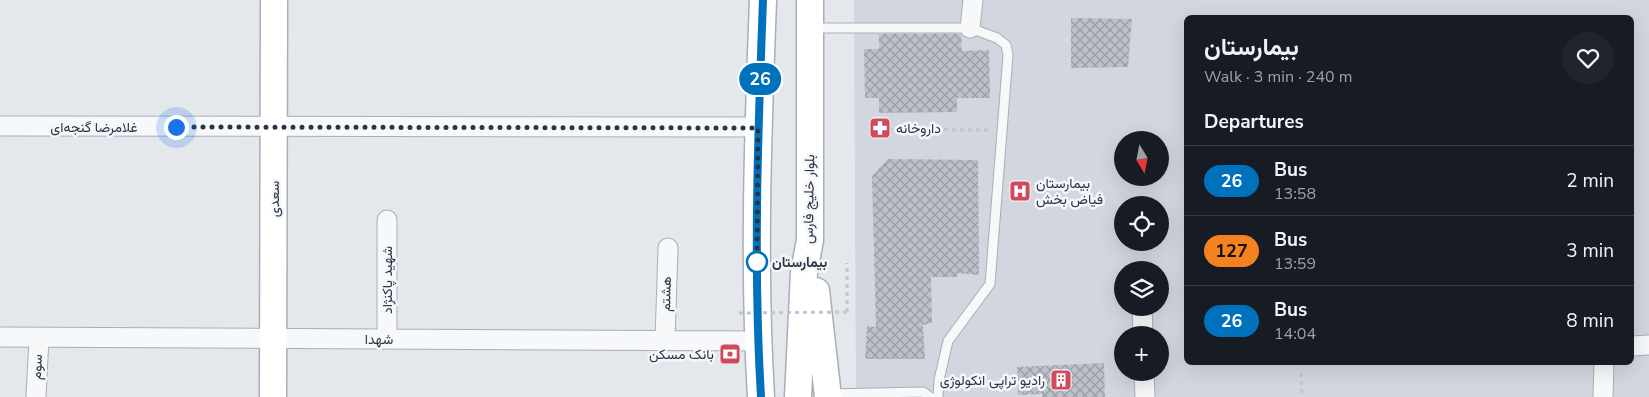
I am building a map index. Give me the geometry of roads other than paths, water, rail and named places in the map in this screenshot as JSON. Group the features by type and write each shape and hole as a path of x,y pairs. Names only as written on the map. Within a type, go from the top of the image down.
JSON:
{"main road":[{"name":"سعدی","path":"274,0 274,397"},
{"path":"761,397 758,340 758,128 763,0"},
{"name":"بلوار خلیج فارس","path":"798,397 804,272 810,240 810,0"},
{"path":"810,240 828,395"}],"street":[{"path":"970,28 973,0"},
{"name":"غلامرضا گنجه‌ای","path":"0,126 758,128"},
{"name":"شهید پاکنژاد","path":"387,220 387,339"},
{"name":"هشتم","path":"665,340 668,248"},
{"name":"شهدا","path":"0,337 758,340"},
{"name":"سوم","path":"36,397 39,338"},
{"path":"1634,346 1649,345"},
{"path":"1603,397 1604,365"},
{"path":"1144,381 1144,397"}],"lane":[{"path":"810,28 970,28 997,38 1006,45 1008,55 990,284 948,341 938,380 938,397"},
{"path":"828,395 923,392 930,397"}],"place":[{"name":"داروخانه","path":"880,128"},
{"name":"بیمارستان فیاض بخش","path":"1020,191"},
{"name":"بیمارستان","path":"757,262"},
{"name":"بانک مسکن","path":"730,354"},
{"name":"رادیو تراپی انکولوژی","path":"1061,380"}]}
